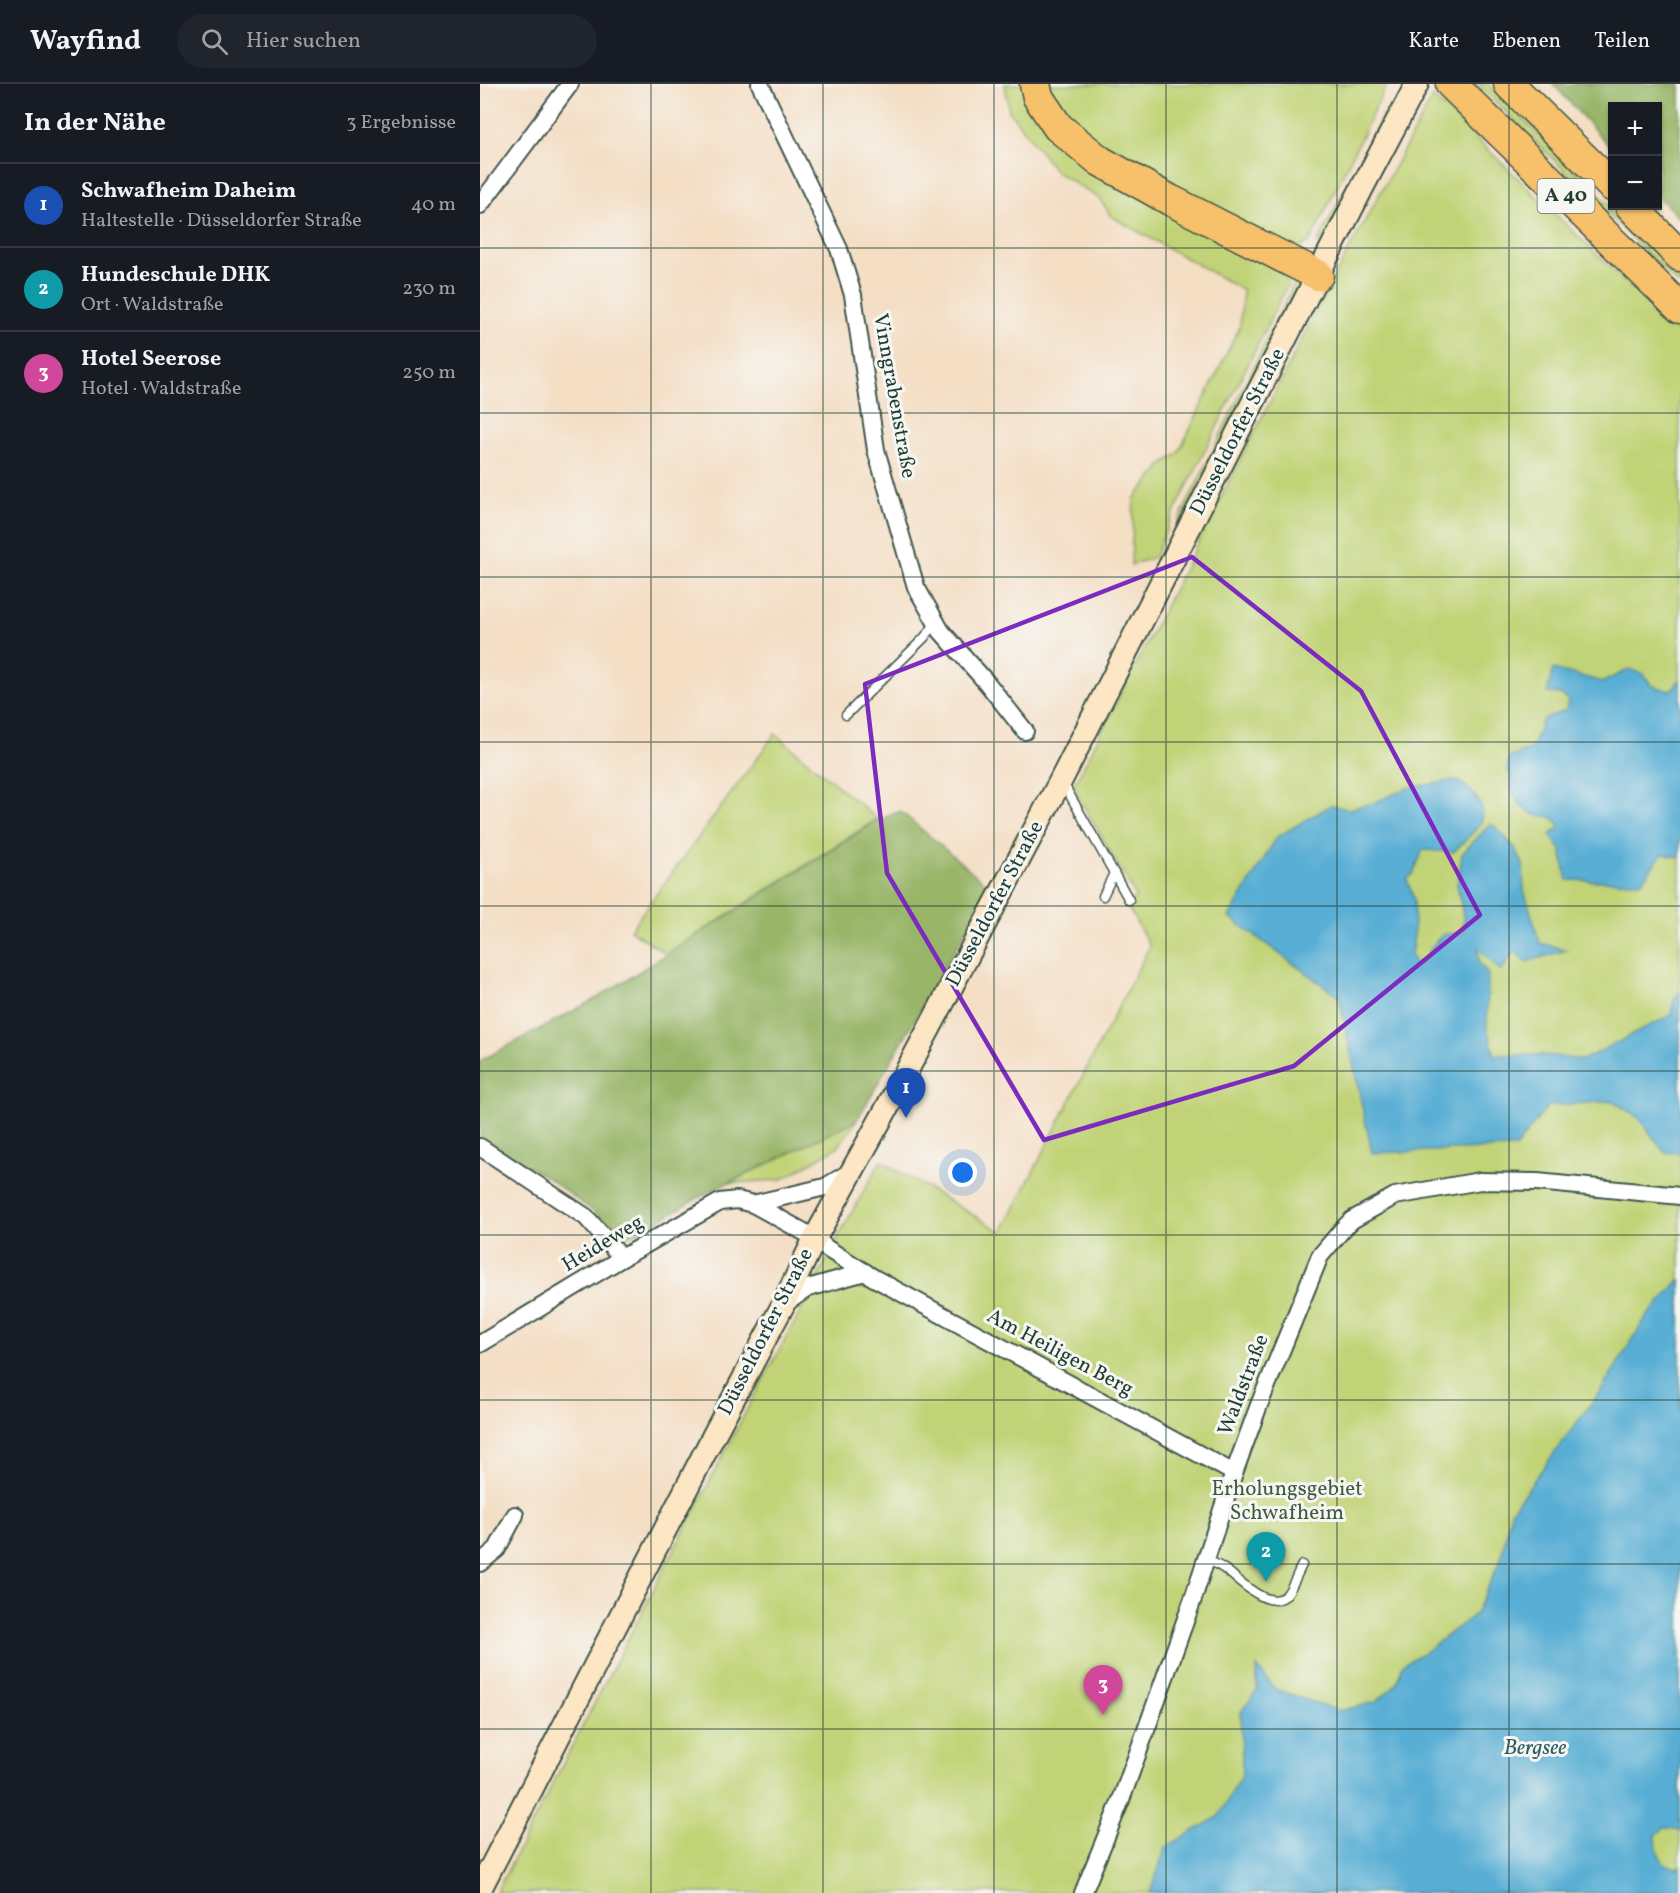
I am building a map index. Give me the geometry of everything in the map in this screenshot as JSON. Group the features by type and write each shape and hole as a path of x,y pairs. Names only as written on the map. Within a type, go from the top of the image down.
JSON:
{"highway":[{"path":"1035,84 1038,97 1058,127 1100,161 1170,200 1318,275"},
{"name":"A 40","path":"1451,84 1680,308"},
{"name":"A 40","path":"1509,84 1605,178"},
{"path":"1526,84 1605,178"},
{"path":"1635,210 1680,255"}],"main road":[{"name":"Düsseldorfer Straße","path":"480,1889 783,1305 815,1238 1061,780 1413,93"}],"street":[{"path":"480,205 570,84"},
{"name":"Vinngrabenstraße","path":"760,84 839,249 854,296 876,450 916,587 941,631 1025,731"},
{"path":"480,1147 586,1217 622,1258"},
{"name":"Heideweg","path":"753,1204 825,1187 852,1171"},
{"name":"Waldstraße","path":"1083,1893 1121,1800 1259,1405 1320,1256 1352,1220 1395,1196 1480,1181 1537,1182 1680,1196"},
{"name":"Heideweg","path":"480,1344 720,1202 737,1200 753,1204 815,1238"},
{"name":"Am Heiligen Berg","path":"815,1238 826,1248 865,1272 1234,1473"},
{"path":"783,1305 808,1288 865,1272"},
{"path":"480,1563 497,1550 515,1515"}],"lane":[{"path":"846,715 924,638 936,623"},
{"path":"1061,780 1129,900"},
{"path":"1103,896 1114,873"},
{"path":"1207,1559 1227,1571 1256,1594 1274,1599 1286,1594 1302,1565"}],"highlighted area":[{"path":"1192,557 1361,691 1480,915 1294,1066 1044,1140 887,873 865,684"}],"green space":[{"path":"1005,84 1024,84 1025,90 1279,270 1289,282 1168,525 1155,557 1131,565 1134,499 1164,463 1178,454 1240,326 1243,290 1112,217 1099,198 1056,172 1009,111"},
{"path":"1048,84 1387,84 1311,240 1300,248 1291,249 1106,152 1073,124 1050,92"},
{"path":"1478,84 1488,84 1608,204 1608,210 1614,210 1680,276 1680,286"},
{"path":"1553,84 1680,84 1680,219 1662,200 1662,102 1608,102 1608,145"},
{"name":"Erholungsgebiet Schwafheim","path":"1433,97 1680,334 1680,1893 496,1893 754,1396 807,1300 840,1233 881,1161 1002,1232 1150,946 1126,904 1136,897 1073,787 1327,290"},
{"path":"1384,113 1384,121 1328,234 1317,244"},
{"path":"1296,280 1298,287 1148,589 1160,559"},
{"path":"775,734 877,819 667,954 630,930"},
{"path":"900,811 990,889 857,1120 701,1196 637,1233 627,1236 545,1176 480,1137 480,1061 599,997 877,821"},
{"path":"857,1120 838,1147 781,1180 729,1183"}],"water":[{"path":"1553,669 1603,682 1630,669 1644,674 1651,685 1670,691 1680,680 1680,857 1662,854 1641,882 1567,880 1561,850 1550,835 1560,827 1550,817 1528,811 1513,794 1507,769 1509,758 1532,748 1543,719 1566,710 1568,700 1560,694 1547,693"},
{"path":"1455,780 1472,792 1480,805 1482,818 1477,828 1454,852 1423,850 1413,874 1407,879 1414,900 1414,936 1411,955 1416,965 1424,959 1443,935 1463,934 1464,920 1457,885 1462,854 1490,824 1496,827 1515,848 1523,864 1524,890 1540,943 1567,950 1526,962 1514,951 1501,971 1478,948 1479,963 1488,974 1487,1028 1495,1055 1546,1055 1583,1060 1671,1015 1674,999 1680,991 1680,1153 1664,1152 1639,1118 1613,1101 1548,1106 1515,1148 1372,1153 1339,997 1229,917 1277,837 1331,805 1349,809 1373,803 1408,788"},
{"name":"Bergsee","path":"1680,1279 1680,1832 1678,1829 1664,1828 1656,1835 1657,1850 1664,1864 1676,1868 1680,1866 1680,1893 1150,1893 1166,1847 1218,1817 1242,1775 1241,1712 1257,1691 1257,1667 1275,1689 1339,1711 1376,1702 1396,1684 1403,1664 1423,1653 1475,1614 1501,1559 1511,1511 1602,1389 1645,1319"}],"place":[{"name":"Schwafheim Daheim","path":"906,1118"},
{"name":"Hundeschule DHK","path":"1266,1582"},
{"name":"Hotel Seerose","path":"1103,1715"}]}
